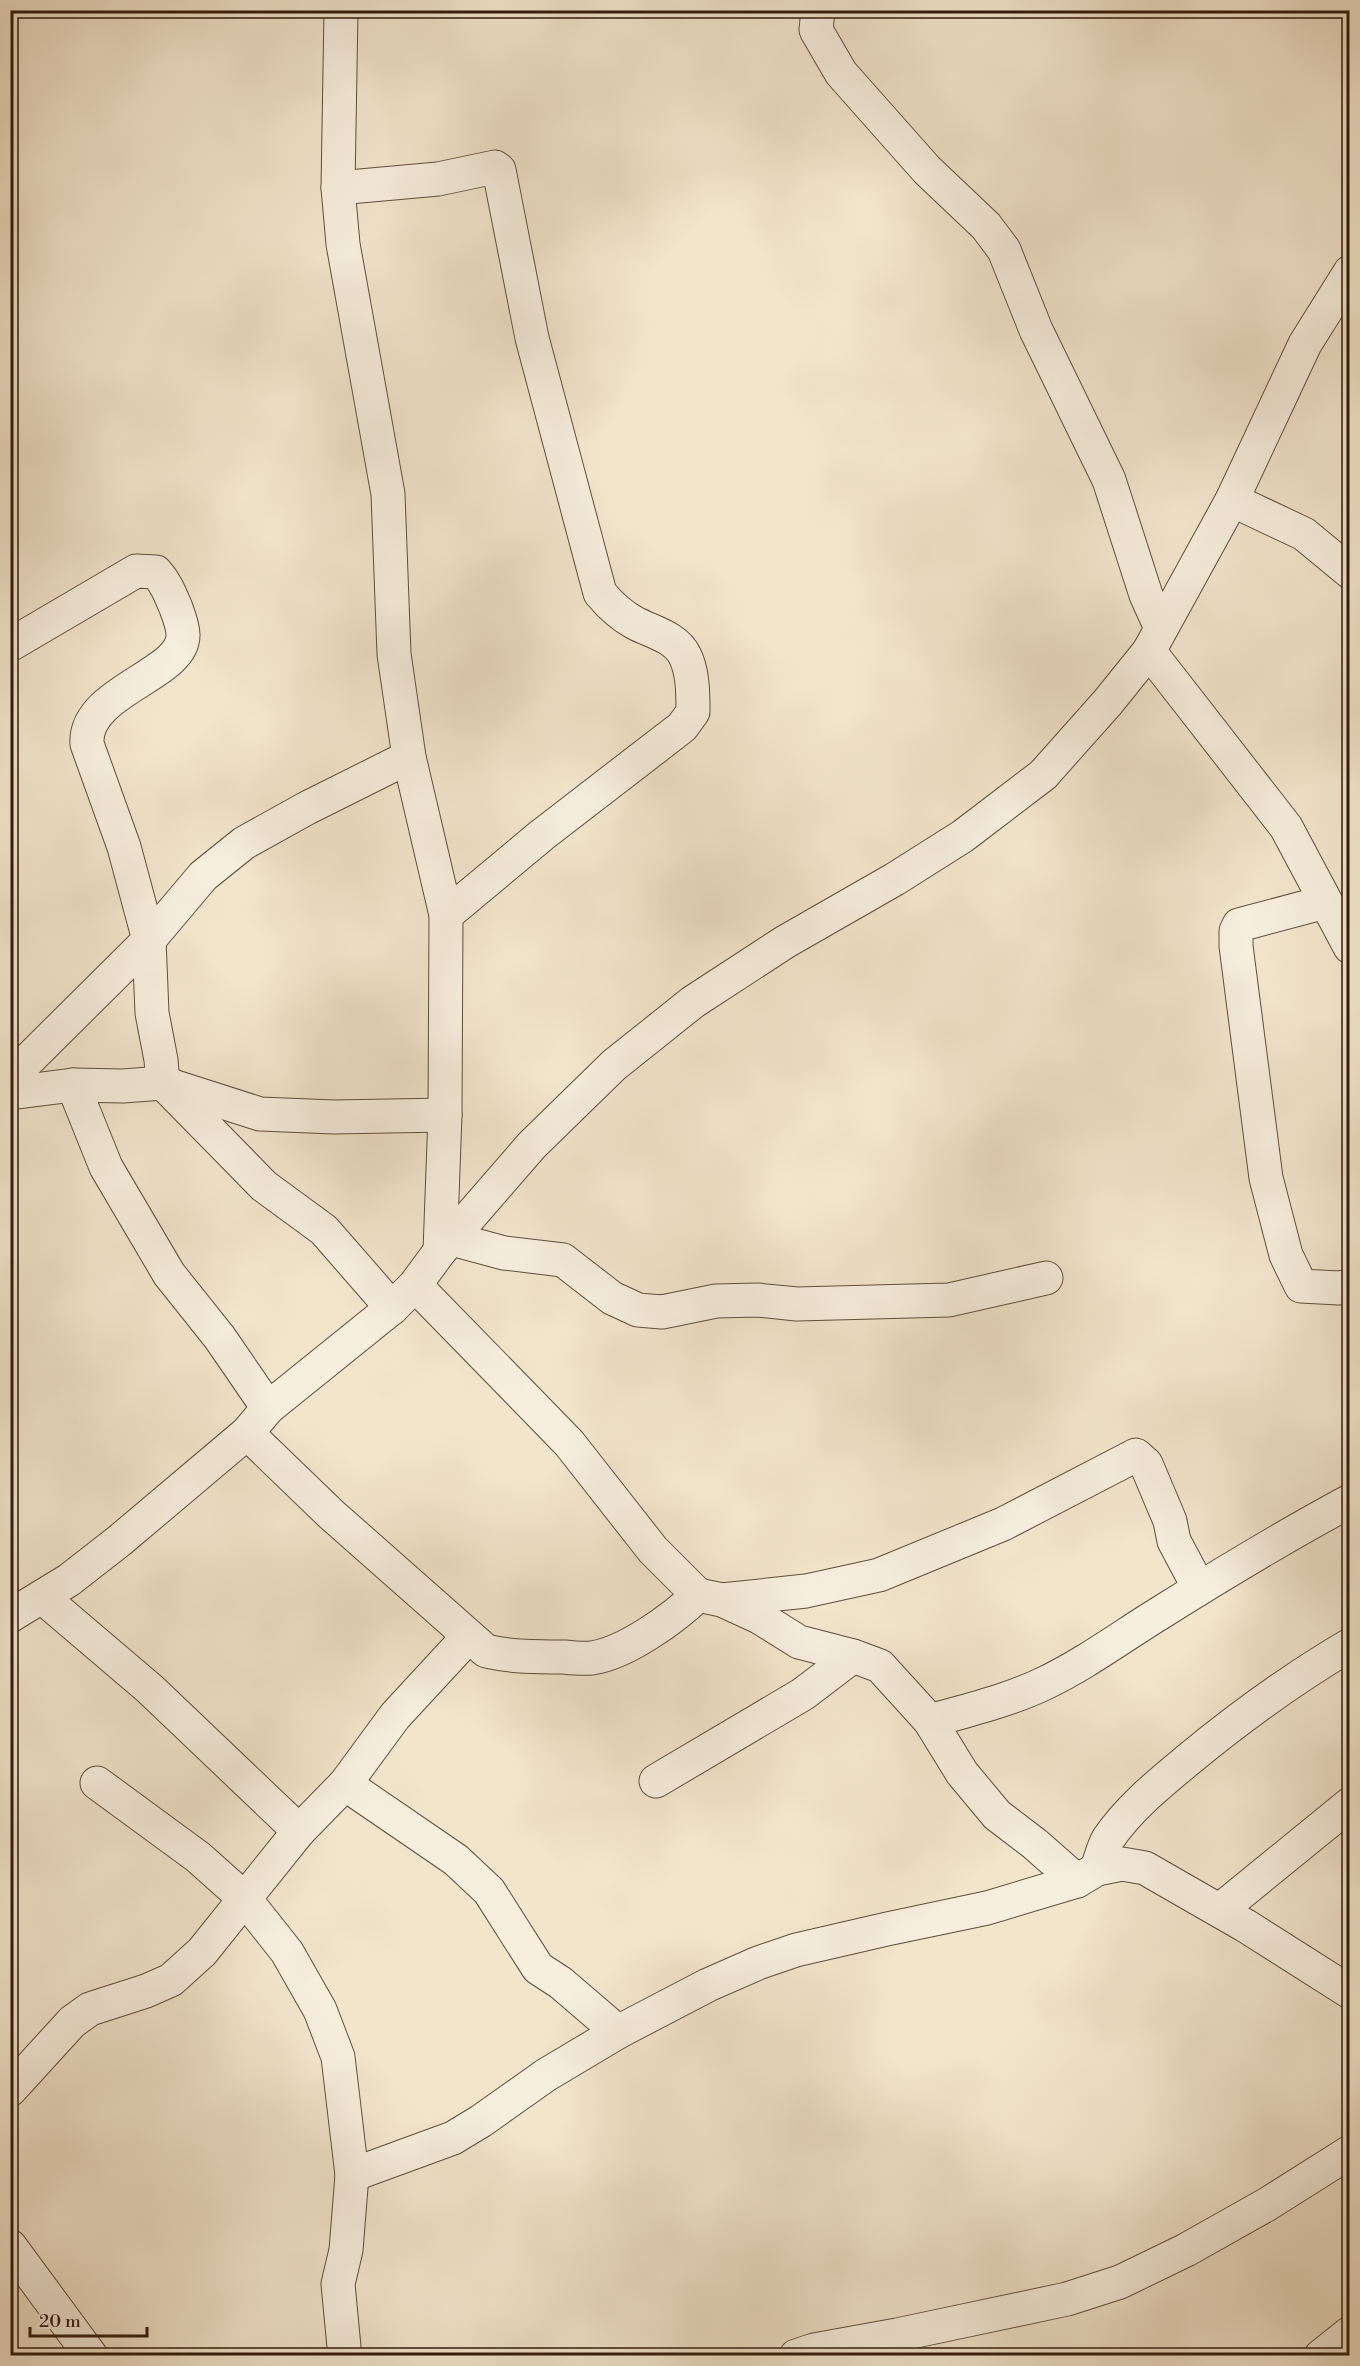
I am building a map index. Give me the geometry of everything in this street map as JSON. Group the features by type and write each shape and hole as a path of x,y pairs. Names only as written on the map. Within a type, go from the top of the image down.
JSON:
{"street":[{"path":"341,10 338,188 343,244 388,494 394,654 409,757 446,915 446,1245"},
{"path":"818,10 816,30 842,73 927,170 986,226 1004,249 1036,330 1109,480 1146,595 1155,640 1286,827 1350,947"},
{"path":"338,188 438,179 495,167 500,170 532,338 600,593 633,622 676,644 685,655 690,672 693,712 682,727 542,835 446,915"},
{"path":"10,1616 69,1580 119,1541 392,1308 415,1285 446,1245 532,1145 614,1065 693,1002 784,942 895,879 963,836 1043,775 1108,702 1155,640 1232,500 1305,345 1350,272"},
{"path":"1232,500 1304,534 1350,572"},
{"path":"10,645 135,571 156,572 166,583 183,637 176,652 157,670 124,691 95,714 86,733 87,744 124,847 149,940 152,1013 162,1060 163,1083 264,1186 324,1230 392,1308"},
{"path":"10,1078 149,940 203,876 244,843 307,808 409,757"},
{"path":"1325,902 1239,925 1236,931 1236,946 1266,1178 1286,1255 1301,1286 1320,1288 1350,1286"},
{"path":"10,1093 73,1085 123,1086 163,1083 260,1114 334,1117 445,1115"},
{"path":"73,1085 106,1167 169,1274 220,1338 258,1420 332,1515 486,1651 514,1657 592,1658 616,1650 710,1597 806,1591 879,1575 1003,1524 1136,1455 1146,1464 1170,1521 1174,1541 1199,1588"},
{"path":"446,1245 563,1260 612,1298 638,1310 662,1312 716,1301 757,1300 797,1304 949,1300 1046,1278"},
{"path":"415,1285 569,1443 653,1550 710,1597 759,1617 799,1642 853,1656 880,1666 930,1721 962,1773 997,1815 1035,1844 1087,1875"},
{"path":"930,1721 994,1703 1041,1685 1083,1664 1275,1541 1350,1501"},
{"path":"42,1597 150,1689 299,1832"},
{"path":"10,2090 72,2022 90,2009 146,1992 171,1980 202,1952 299,1832 345,1784 395,1716 468,1637"},
{"path":"1087,1875 1106,1842 1126,1816 1166,1779 1239,1718 1308,1670 1350,1646"},
{"path":"656,1781 803,1694 853,1656"},
{"path":"97,1783 198,1857 245,1899 287,1952 320,2010 338,2057 352,2175 346,2250 338,2284 343,2355"},
{"path":"345,1784 456,1860 489,1891 538,1968 561,1983 618,2032"},
{"path":"1220,1910 1350,1804"},
{"path":"352,2175 453,2138 546,2075 618,2032 708,1985 758,1963 796,1950 987,1908 1122,1864 1146,1868 1220,1910 1350,1992"},
{"path":"796,2355 814,2349 897,2335 1067,2299 1120,2282 1196,2245 1266,2205 1350,2152"},
{"path":"10,2246 81,2350"},
{"path":"1321,2355 1350,2333"}]}
